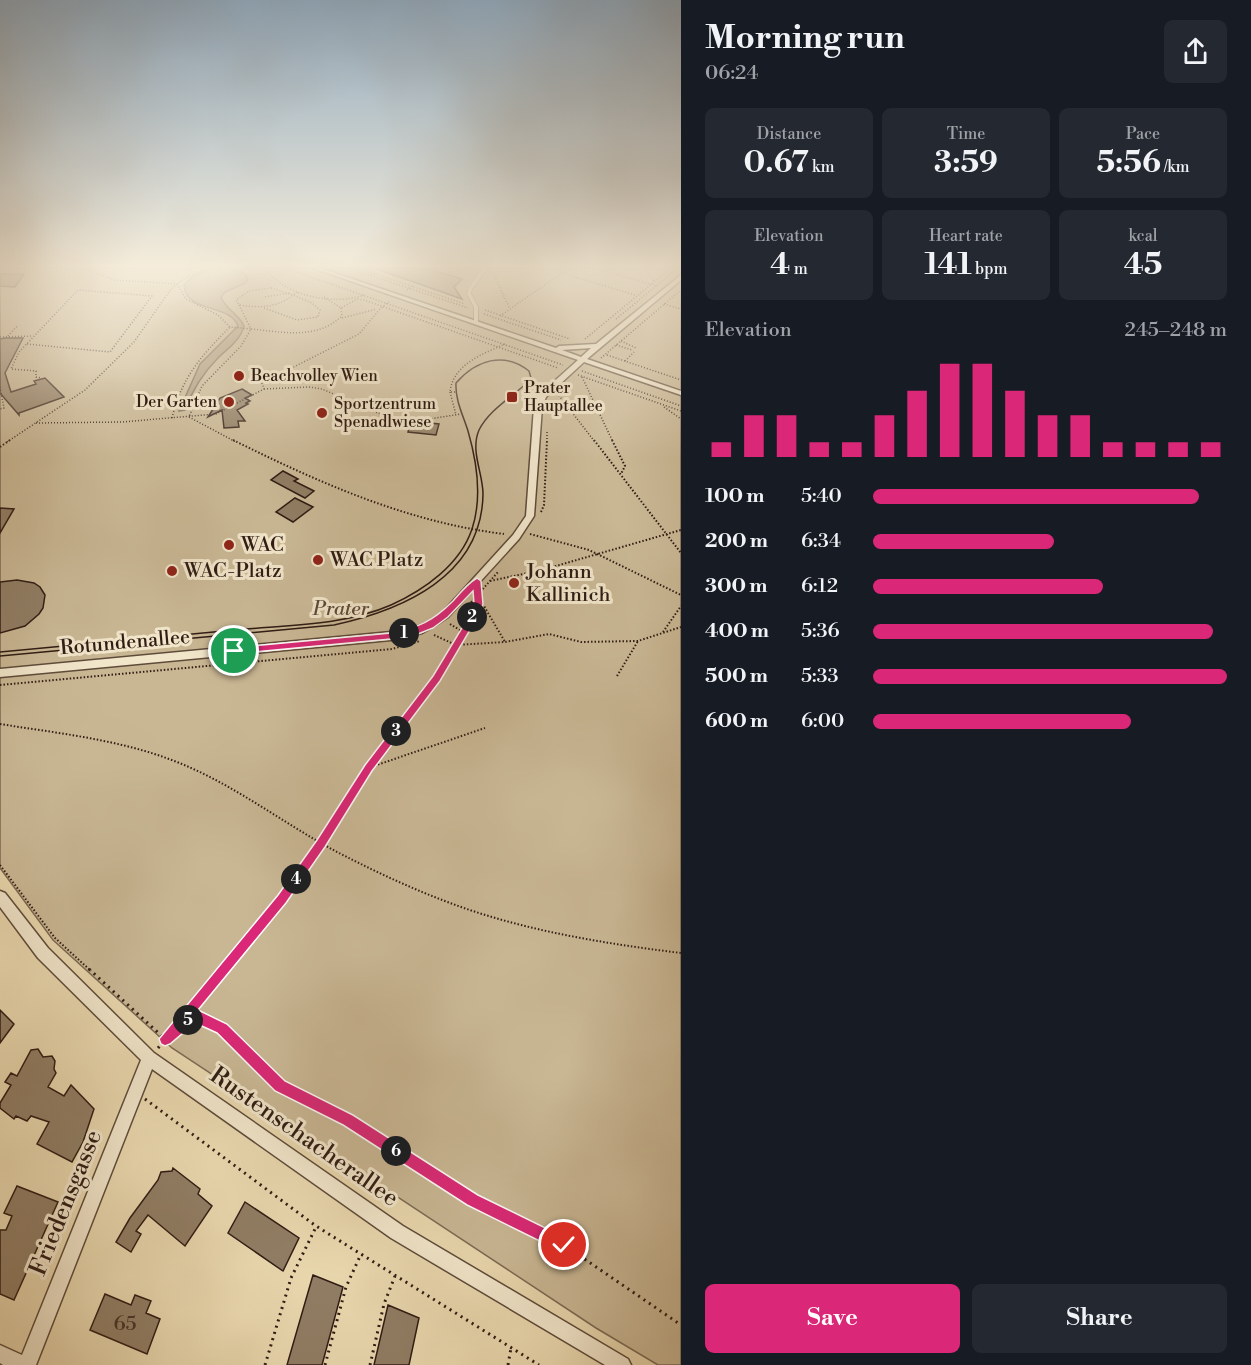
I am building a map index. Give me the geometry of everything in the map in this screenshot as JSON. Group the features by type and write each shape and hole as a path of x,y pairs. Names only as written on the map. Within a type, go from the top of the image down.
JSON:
{"street":[{"path":"504,332 681,393"},
{"name":"Rotundenallee","path":"0,673 391,636 430,626 445,615 520,540 530,516 538,407 543,396 575,372 583,359 615,332"},
{"path":"547,347 598,346"},
{"name":"Rustenschacherallee","path":"0,897 43,953 149,1058 397,1232 622,1365"},
{"name":"Friedensgasse","path":"25,1365 149,1058"},
{"path":"0,1354 25,1365"}],"path":[{"path":"8,336 12,332"},
{"path":"39,332 19,352 11,369 36,371 36,377 41,378"},
{"path":"27,344 110,352 125,332"},
{"path":"0,447 85,390 112,366 141,332"},
{"path":"172,418 177,398 196,361 225,332"},
{"path":"189,417 202,386 241,346 249,332"},
{"path":"264,389 262,383 361,332"},
{"path":"454,332 561,369"},
{"path":"470,332 575,372 582,377 679,411"},
{"path":"537,332 574,344"},
{"path":"593,332 580,342 590,340 600,332"},
{"path":"601,358 632,332"},
{"path":"0,337 35,336"},
{"path":"621,341 635,347 625,361"},
{"path":"456,414 449,385 456,374 481,356 505,344"},
{"path":"559,344 567,344"},
{"path":"616,345 632,351"},
{"path":"605,354 681,380"},
{"path":"575,372 582,371 681,406 674,414"},
{"path":"571,381 575,372"},
{"path":"582,377 592,404 604,422 625,466 621,475"},
{"path":"0,387 4,408 0,409"},
{"path":"36,423 122,422 216,414 264,389 309,387 322,389 392,419 423,420 461,414"},
{"path":"553,399 564,387"},
{"path":"557,393 681,553"},
{"path":"659,404 681,419"},
{"path":"189,417 297,472 384,505 464,530 520,540 531,534 561,540 597,553 681,595"},
{"path":"540,515 544,506 548,427"},
{"path":"165,1039 282,899 321,843 368,768 437,678 478,604 477,581 491,581 542,570 681,530"},
{"path":"520,540 531,534"},
{"path":"463,611 504,565"},
{"path":"478,604 484,606 506,642"},
{"path":"663,632 681,606"},
{"path":"0,685 392,649 407,646 434,635 456,617"},
{"path":"450,624 463,632"},
{"path":"434,635 456,645 506,642 549,634 581,642 638,641 681,627"},
{"path":"617,676 638,641"},
{"path":"0,724 116,743 168,759 222,782 321,843 393,879 484,915 617,946 681,953"},
{"path":"368,768 484,728"},
{"path":"0,865 55,938 165,1039"},
{"path":"165,1039 194,1015 222,1029 280,1086 348,1120 472,1200 564,1245 681,1325"},
{"path":"135,1093 316,1226 539,1365"},
{"path":"265,1365 291,1278 316,1226"},
{"path":"325,1365 346,1287 362,1254"},
{"path":"370,1365 384,1304 395,1276"},
{"path":"508,1365 511,1348"}],"green space":[{"name":"Prater","path":"0,332 681,332 681,1365 658,1365 596,1328 172,1048 53,940 0,868"}],"shaded area":[{"path":"232,332 242,332 237,340 203,376 185,410 179,411 200,364"}],"building":[{"path":"23,338 5,373 11,392 36,384 34,381 45,378 64,397 19,413 19,415 0,393 0,339"},
{"path":"242,389 252,395 245,398 250,401 246,403 248,404 237,410 245,421 238,421 239,427 224,428 222,410 208,417 220,398"},
{"path":"411,421 439,424 436,435 408,432"},
{"path":"283,471 298,479 294,481 314,491 305,498 271,480"},
{"path":"295,498 313,507 293,522 276,512"},
{"path":"0,508 14,509 0,533"},
{"path":"17,580 34,583 40,587 45,595 43,608 25,626 0,633 0,582"},
{"path":"0,1010 14,1024 0,1043"},
{"path":"38,1049 43,1057 52,1056 55,1061 56,1073 48,1087 64,1096 71,1085 94,1109 83,1142 72,1162 37,1144 49,1122 31,1116 27,1121 16,1116 14,1119 0,1108 0,1103 11,1085 5,1082 11,1073 17,1076 31,1050"},
{"path":"173,1168 200,1189 198,1194 212,1206 185,1246 148,1215 136,1231 141,1234 131,1252 116,1242 130,1218 158,1180 161,1172 172,1171"},
{"path":"17,1186 58,1202 14,1300 0,1294 0,1230 6,1230 12,1216 4,1213"},
{"path":"245,1202 299,1238 283,1271 228,1233"},
{"path":"313,1275 343,1287 322,1365 287,1365"},
{"path":"105,1294 131,1305 135,1295 151,1301 146,1313 160,1319 147,1354 90,1330"},
{"path":"388,1305 419,1318 409,1365 374,1365"}],"tram line":[{"path":"0,652 314,624 373,612 403,599 428,584 450,565 466,542 475,517 478,493 476,468 468,431 458,401 456,383 472,369 491,361 510,361 529,371 531,378 528,382 495,410 479,430 476,454 483,494 479,523 469,547 454,568 434,585 411,599 386,610 334,625 0,656"}],"place":[{"name":"Beachvolley Wien","path":"239,376"},
{"name":"Prater Hauptallee","path":"512,397"},
{"name":"Der Garten","path":"229,402"},
{"name":"Sportzentrum Spenadlwiese","path":"322,413"},
{"name":"WAC","path":"229,545"},
{"name":"WAC Platz","path":"318,560"},
{"name":"WAC-Platz","path":"172,571"},
{"name":"Johann Kallinich","path":"514,583"}],"route":[{"path":"234,651 391,636 418,630 430,626 445,615 477,581 478,604 475,613 437,678 368,768 321,843 282,899 165,1039 194,1015 222,1029 280,1086 348,1120 472,1200 564,1245"}]}
